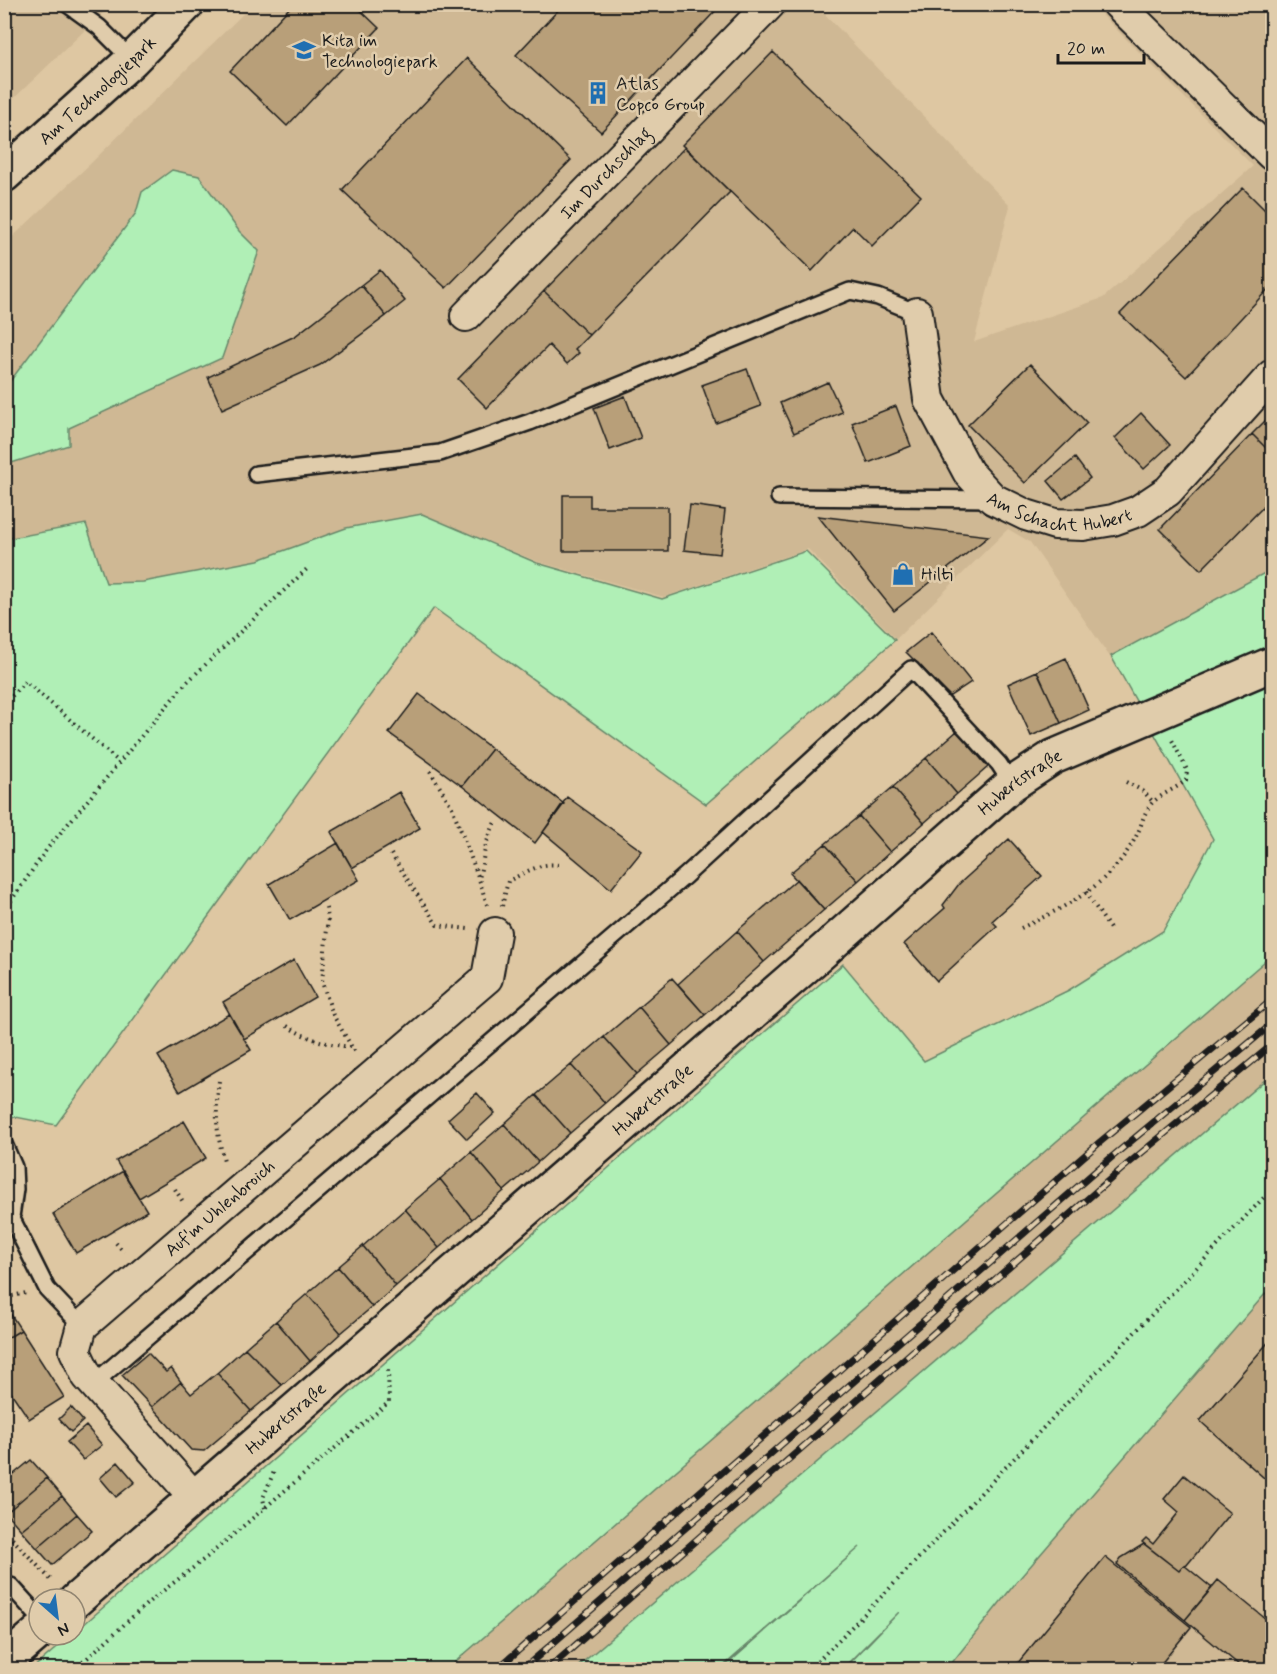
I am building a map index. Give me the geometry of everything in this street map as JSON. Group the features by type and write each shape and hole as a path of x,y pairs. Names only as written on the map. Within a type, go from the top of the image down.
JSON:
{"street":[{"name":"Am Technologiepark","path":"4,175 132,60 187,4"},
{"name":"Im Durchschlag","path":"466,316 770,4"},
{"path":"1118,4 1272,155"},
{"name":"Am Schacht Hubert","path":"917,313 929,399 968,472 993,499 1026,515 1055,524 1083,525 1113,520 1138,511 1168,491 1272,375"},
{"name":"Hubertstraße","path":"80,1587 195,1498 1012,784 1053,757 1272,664"},
{"name":"Auf'm Uhlenbroich","path":"82,1326 487,978 495,933"},
{"path":"82,1326 75,1351 87,1376 195,1498"},
{"path":"4,1662 27,1642"}],"lane":[{"path":"67,4 99,27 132,60"},
{"path":"256,474 440,453 530,422 850,291 878,297 917,313"},
{"path":"779,497 993,499"},
{"path":"93,1383 685,876 911,669 999,764 1012,784"},
{"path":"4,1144 14,1167 15,1189 11,1217 47,1289 82,1326"},
{"path":"4,1592 11,1586 27,1604"}],"path":[{"path":"4,911 47,849 185,684 309,567"},
{"path":"4,705 25,681 119,762"},
{"path":"1021,928 1086,892 1113,870 1129,849 1145,812 1153,802 1176,789 1186,780 1187,770 1156,714"},
{"path":"430,771 452,807 479,879 495,933"},
{"path":"1126,782 1143,791 1153,802"},
{"path":"479,879 486,844 495,822"},
{"path":"391,854 437,925 495,933"},
{"path":"495,933 508,881 532,869 552,863 562,866"},
{"path":"1086,892 1112,932"},
{"path":"326,908 328,918 322,982 333,1015 350,1047 374,1075"},
{"path":"287,1026 325,1044 350,1047"},
{"path":"219,1080 216,1111 219,1142 228,1175 237,1192"},
{"path":"809,1670 1272,1189"},
{"path":"74,1670 150,1601 207,1557 389,1402 388,1367 369,1346"},
{"path":"4,1530 59,1587"}],"shaded area":[{"path":"5,5 111,5 5,107"},
{"path":"252,5 816,5 1010,206 974,342 1103,298 1253,166 1092,5 1272,5 1272,569 1110,657 1030,542 1008,529 896,639 808,549 664,597 539,562 422,514 346,528 258,560 143,582 106,584 86,524 5,539 5,465 69,445 68,428 222,358 258,251 239,231 142,192 136,213 5,388 5,244"},
{"path":"1272,955 1272,1074 575,1669 447,1670"},
{"path":"1272,1286 1272,1669 947,1670 1014,1585"}],"green space":[{"path":"172,170 199,176 239,231 259,251 222,358 69,428 69,445 5,465 5,388 136,213 142,192"},
{"path":"422,514 537,563 662,599 806,551 895,640 706,804 434,608 56,1125 5,1115 5,537 6,539 86,524 106,583 143,582 258,560 346,528"},
{"path":"1272,569 1272,955 447,1669 31,1670 57,1647 87,1647 87,1622 843,964 924,1061 1069,990 1163,931 1213,839 1111,656"},
{"path":"1272,1074 1272,1286 1014,1585 947,1669 844,1669 899,1612 842,1669 722,1669 860,1547 720,1669 575,1669"}],"building":[{"name":"Kita im Technologiepark","path":"293,4 354,4 379,28 287,126 230,71"},
{"name":"Atlas Copco Group","path":"564,4 722,4 601,132 516,55"},
{"path":"773,52 921,196 872,246 853,227 812,271 682,145"},
{"path":"467,58 571,160 446,288 342,190"},
{"path":"685,147 730,192 589,335 544,291"},
{"path":"1243,188 1272,217 1272,285 1186,377 1120,314"},
{"path":"380,270 405,301 386,316 361,285"},
{"path":"361,285 386,316 320,365 222,409 208,377 295,336"},
{"path":"544,291 589,335 575,349 579,353 567,364 549,345 487,408 458,379"},
{"path":"1030,364 1087,423 1025,483 968,425"},
{"path":"747,369 761,406 716,423 702,385"},
{"path":"828,382 842,412 794,433 780,403"},
{"path":"625,396 641,438 610,450 594,408"},
{"path":"896,406 911,446 868,463 852,423"},
{"path":"1141,413 1170,445 1144,469 1115,438"},
{"path":"1272,414 1272,454 1252,434"},
{"path":"1252,434 1272,454 1272,498 1201,570 1160,529"},
{"path":"1075,458 1090,478 1063,499 1048,481"},
{"path":"563,495 590,495 590,507 668,507 668,551 563,551"},
{"path":"690,505 725,510 720,554 684,550"},
{"name":"Hilti","path":"818,516 989,536 894,611"},
{"path":"931,632 971,682 950,696 906,652"},
{"path":"1066,658 1089,710 1061,723 1037,671"},
{"path":"1037,671 1061,723 1031,736 1008,684"},
{"path":"419,694 492,749 462,786 389,733"},
{"path":"957,731 988,767 957,794 926,758"},
{"path":"492,749 564,804 535,843 462,786"},
{"path":"926,758 957,794 924,823 893,787"},
{"path":"893,787 924,823 890,852 859,816"},
{"path":"399,792 420,828 352,868 331,832"},
{"path":"567,797 642,851 611,889 543,832"},
{"path":"859,816 890,852 858,881 825,844"},
{"path":"1009,839 1042,876 992,921 997,926 937,981 904,944 945,908 943,905 959,884"},
{"path":"338,843 359,880 290,920 269,884"},
{"path":"825,844 858,881 824,910 790,873"},
{"path":"797,879 824,910 764,962 737,931"},
{"path":"737,931 764,962 705,1015 678,984"},
{"path":"294,960 315,997 244,1039 223,1002"},
{"path":"672,978 705,1015 671,1045 639,1007"},
{"path":"639,1007 671,1045 637,1074 604,1037"},
{"path":"229,1014 251,1050 180,1092 158,1056"},
{"path":"604,1037 637,1074 605,1103 571,1065"},
{"path":"571,1065 605,1103 570,1133 536,1095"},
{"path":"477,1093 495,1113 467,1139 448,1119"},
{"path":"536,1095 570,1133 538,1162 504,1124"},
{"path":"184,1121 206,1158 139,1198 116,1161"},
{"path":"504,1124 538,1162 504,1191 471,1152"},
{"path":"471,1152 504,1191 472,1219 440,1179"},
{"path":"123,1171 147,1211 76,1253 53,1214"},
{"path":"440,1179 472,1219 439,1248 405,1209"},
{"path":"405,1209 439,1248 396,1286 363,1246"},
{"path":"363,1246 396,1286 372,1307 338,1267"},
{"path":"338,1267 372,1307 341,1333 307,1294"},
{"path":"307,1294 341,1333 310,1361 276,1321"},
{"path":"4,1304 21,1330 4,1340"},
{"path":"276,1321 310,1361 282,1385 245,1348"},
{"path":"21,1330 64,1397 29,1419 4,1382 4,1340"},
{"path":"1272,1338 1272,1485 1200,1421"},
{"path":"245,1348 282,1385 251,1411 217,1373"},
{"path":"148,1353 166,1372 171,1368 181,1382 152,1407 122,1375"},
{"path":"217,1373 251,1411 204,1451 191,1450 152,1407 181,1382 191,1394"},
{"path":"71,1407 83,1421 71,1432 59,1419"},
{"path":"86,1426 102,1445 83,1460 67,1442"},
{"path":"31,1460 47,1478 6,1513 4,1511 4,1482"},
{"path":"118,1462 135,1482 116,1497 100,1478"},
{"path":"1184,1475 1230,1513 1186,1566 1184,1565 1179,1571 1142,1542 1146,1538 1153,1544 1179,1512 1164,1499"},
{"path":"47,1478 62,1496 21,1530 6,1513"},
{"path":"62,1496 77,1514 37,1548 21,1530"},
{"path":"77,1514 92,1531 52,1565 37,1548"},
{"path":"1144,1544 1179,1571 1184,1565 1212,1588 1185,1620 1117,1564 1121,1558"},
{"path":"4,1557 12,1566 4,1572"},
{"path":"1105,1557 1191,1627 1156,1670 1012,1670"},
{"path":"1218,1580 1272,1624 1272,1670 1245,1670 1185,1620"}],"railway":[{"path":"496,1670 1100,1142 1272,1000"},
{"path":"522,1670 1113,1156 1272,1024"},
{"path":"547,1670 1123,1168 1272,1045"}],"place":[{"name":"Kita im Technologiepark","path":"304,50"},
{"name":"Atlas Copco Group","path":"598,93"},
{"name":"Hilti","path":"903,574"}]}
